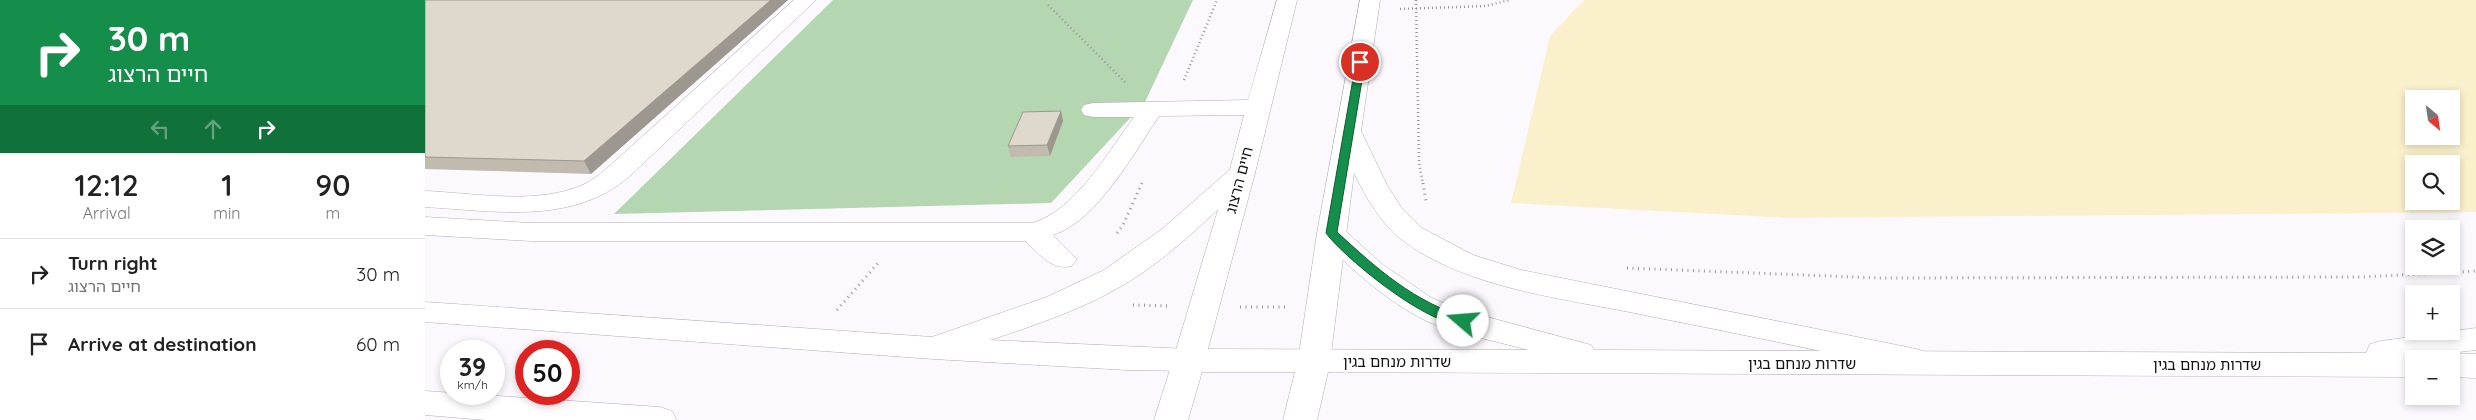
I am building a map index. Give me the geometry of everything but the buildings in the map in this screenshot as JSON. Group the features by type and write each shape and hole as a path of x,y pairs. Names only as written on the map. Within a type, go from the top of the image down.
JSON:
{"main road":[{"path":"425,199 546,202 585,194 609,180 623,168 806,0"},
{"name":"חיים הרצוג","path":"1171,420 1242,173 1257,107 1287,0"},
{"path":"1300,420 1322,308 1331,233 1369,5"},
{"path":"1093,110 1257,107"},
{"path":"425,226 531,232 1032,232 1051,227 1073,210 1093,189 1152,109"},
{"path":"1349,132 1374,185 1391,212 1421,227 1438,250 1468,263 1515,276 1935,364"},
{"path":"933,348 1046,309 1095,288 1131,266 1171,235 1242,173"},
{"path":"1032,232 1062,259"},
{"path":"1331,233 1372,271 1397,290 1444,316 1615,363"},
{"name":"שדרות מנחם בגין","path":"425,312 933,348 1127,359 1615,363 2405,365"},
{"path":"2287,364 2476,339"},
{"path":"2460,366 2476,366"},
{"path":"425,403 660,420"}],"path":[{"path":"1416,0 1421,227"},
{"path":"1369,5 1415,8 1486,6 1510,0"},
{"path":"1048,5 1152,109"},
{"path":"812,339 876,264"},
{"path":"1623,267 1880,278 2362,277 2476,271"},
{"path":"1095,288 1133,305 1322,308"}],"green space":[{"path":"833,0 1193,0 1145,102 1051,203 614,214"}],"sand":[{"path":"1584,0 2476,0 2476,212 1789,218 1511,203 1550,36"}],"route":[{"path":"1360,62 1331,233 1372,271 1397,290 1419,304 1444,316 1463,321"}]}
